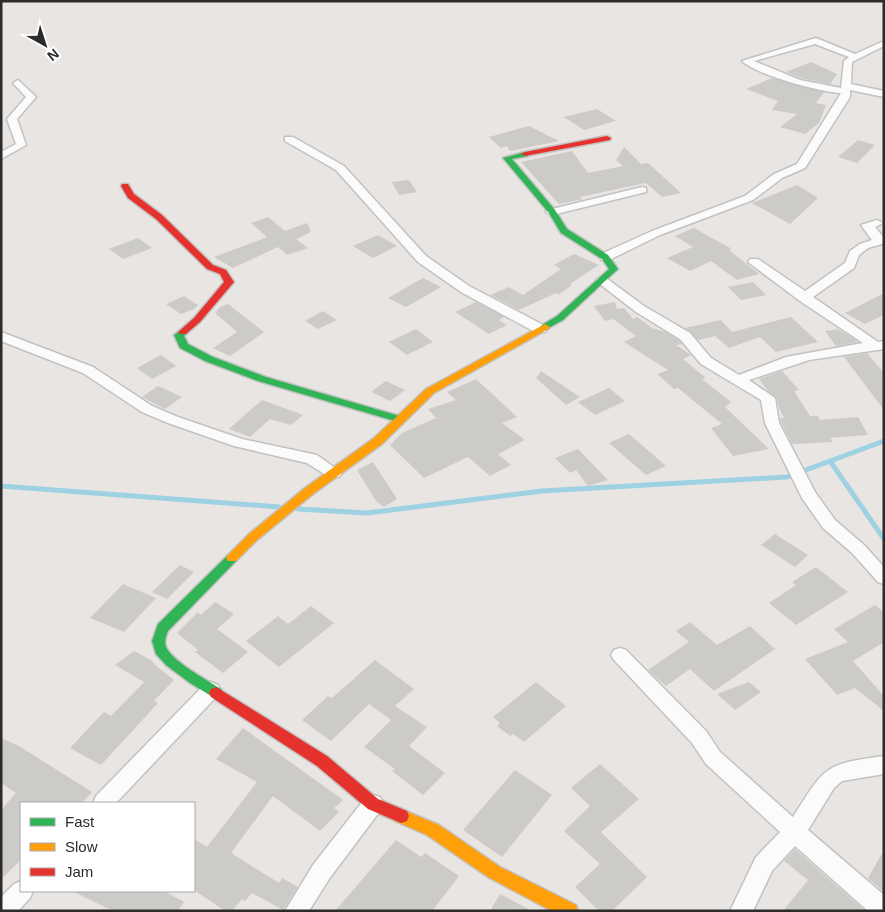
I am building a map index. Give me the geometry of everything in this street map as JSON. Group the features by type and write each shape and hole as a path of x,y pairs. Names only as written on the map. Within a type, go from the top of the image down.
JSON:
{"street":[{"path":"855,57 816,41 746,61 751,65 797,82 884,94"},
{"path":"605,257 656,233 749,198 778,176 801,166 841,104 846,89 848,61 884,43"},
{"path":"1,156 21,145 12,119 30,97 18,83"},
{"path":"570,911 494,872 433,830 373,804 322,761 211,690 166,657 160,649 158,639 163,628 253,537 378,441 430,391 560,318 614,269 605,257 564,231 552,212 507,158 608,138"},
{"path":"289,139 340,168 422,259 465,289 540,329"},
{"path":"125,186 131,196 159,216 210,267 223,272 229,282 196,320 179,335 184,346 217,364 242,374 399,419"},
{"path":"552,212 642,190"},
{"path":"804,298 850,265 854,253 864,246 878,242 878,238 867,225 877,223"},
{"path":"754,262 804,298 880,345"},
{"path":"602,281 640,309 685,336 706,361 768,398 772,423 808,494 830,524 858,549 884,578"},
{"path":"1,336 88,370 147,409 173,420 239,443 312,460 334,473"},
{"path":"738,380 766,366 836,350 880,345"},
{"path":"620,655 699,737 713,758 732,777 884,910"},
{"path":"104,802 211,690"},
{"path":"743,910 764,864 795,831 827,782 836,774 853,769 884,765"},
{"path":"296,911 321,872 373,804"},
{"path":"3,911 21,892"}],"building":[{"path":"811,62 837,74 830,84 801,78 786,72"},
{"path":"772,78 824,92 816,103 826,105 819,123 805,134 780,127 797,114 772,110 778,101 746,89"},
{"path":"597,109 616,121 584,130 564,117"},
{"path":"529,126 559,141 510,151 507,146 501,148 489,137"},
{"path":"858,140 875,145 857,163 838,157"},
{"path":"624,147 641,164 648,163 681,193 662,197 646,183 580,197 583,199 559,204 521,162 572,151 588,173 623,166 616,160"},
{"path":"409,180 417,192 399,195 392,182"},
{"path":"797,185 818,198 790,224 752,203"},
{"path":"268,217 285,231 307,223 311,232 296,239 308,248 287,255 278,247 233,268 214,257 267,237 251,223"},
{"path":"694,228 732,249 729,250 759,274 737,280 711,261 690,271 667,258 693,247 675,236"},
{"path":"378,235 397,246 373,258 353,246"},
{"path":"138,238 152,248 123,259 109,249"},
{"path":"574,254 599,265 570,284 572,285 558,295 556,293 519,310 490,295 509,287 523,295 561,269 554,265"},
{"path":"423,278 441,287 406,307 388,298"},
{"path":"753,282 766,295 741,300 728,287"},
{"path":"884,293 884,315 865,324 845,313"},
{"path":"184,296 198,305 194,309 181,314 166,304"},
{"path":"476,302 504,317 499,320 507,325 489,334 455,312"},
{"path":"615,302 617,309 624,308 633,319 637,317 652,328 666,332 679,340 682,344 676,345 691,355 683,359 706,378 702,379 731,402 725,407 769,449 733,456 711,428 722,424 678,388 674,389 657,374 668,370 624,342 636,336 613,319 605,321 594,306"},
{"path":"228,304 264,332 230,356 213,348 237,332 215,313 220,307"},
{"path":"323,311 337,320 318,329 305,321"},
{"path":"791,317 818,342 776,352 760,337 729,348 715,336 698,340 685,328 721,320 732,332"},
{"path":"416,329 433,342 407,355 389,342"},
{"path":"838,329 857,342 836,346 825,331"},
{"path":"867,353 884,373 884,410 844,357"},
{"path":"161,355 176,366 152,379 137,368"},
{"path":"541,371 580,397 566,405 536,378"},
{"path":"782,371 799,390 794,391 810,416 818,416 820,420 858,417 868,435 830,438 833,442 792,444 781,422 780,418 784,418 777,398 768,391 759,379"},
{"path":"476,379 517,417 502,423 525,440 498,454 511,465 490,476 468,457 424,478 390,445 402,433 436,418 428,409 456,400 447,392"},
{"path":"386,381 405,390 390,401 371,392"},
{"path":"158,386 182,397 165,409 142,397"},
{"path":"609,388 625,401 595,415 578,402"},
{"path":"262,400 303,415 291,425 270,419 250,437 229,429"},
{"path":"629,434 666,466 646,475 609,443"},
{"path":"578,449 608,480 588,486 576,470 570,473 555,458"},
{"path":"373,462 397,499 384,507 376,501 357,470"},
{"path":"775,534 808,555 795,567 761,545"},
{"path":"180,565 194,572 167,599 152,592"},
{"path":"816,567 848,592 796,625 769,603 796,585 792,582"},
{"path":"123,584 156,598 124,632 90,618"},
{"path":"215,602 234,614 217,629 248,652 223,673 195,652 198,650 177,633 198,612 201,615"},
{"path":"875,605 884,612 884,642 853,661 884,696 884,711 855,688 837,695 805,659 848,642 834,629"},
{"path":"311,606 334,623 279,667 246,641 278,616 288,624"},
{"path":"690,622 717,645 750,626 775,649 714,691 690,669 666,686 648,670 689,642 676,631"},
{"path":"134,651 151,660 174,680 154,701 158,703 101,765 70,748 104,712 111,716 144,682 115,665"},
{"path":"375,660 414,689 395,706 427,727 409,746 445,773 423,795 392,771 395,769 364,747 391,720 369,704 331,741 302,720 328,696 332,698"},
{"path":"536,682 566,706 524,742 513,734 510,736 497,726 500,723 493,717"},
{"path":"749,682 761,692 735,710 717,694"},
{"path":"243,728 343,800 334,808 339,812 320,831 273,796 231,853 279,883 282,878 298,887 283,910 252,893 245,901 242,899 232,911 225,911 195,891 195,840 207,847 257,782 216,759"},
{"path":"1,738 19,746 92,792 83,802 20,802 20,861 1,879 1,810 16,793 1,783"},
{"path":"600,764 639,799 601,832 647,877 612,911 599,911 575,887 600,864 564,831 590,806 571,788"},
{"path":"515,770 552,795 502,857 463,830"},
{"path":"396,840 421,857 425,853 459,876 432,911 335,911"},
{"path":"795,849 865,911 783,911 808,880 784,861"},
{"path":"884,850 884,892 868,878"},
{"path":"74,892 166,892 184,902 178,911 113,911"},
{"path":"500,894 532,911 490,911"}],"waterway":[{"path":"830,461 884,441"},
{"path":"298,509 367,513 542,491 787,477 830,461"},
{"path":"830,461 884,539"},
{"path":"1,486 279,507"}],"traffic: fast":[{"path":"525,154 507,158 552,212 564,231 605,257 614,269 560,318 545,327"},
{"path":"183,332 179,335 184,346 209,359 262,379 399,419"},
{"path":"216,693 171,661 161,650 159,641 163,628 232,558"}],"traffic: slow":[{"path":"232,558 253,537 309,491 378,441 430,391 545,327"},
{"path":"401,816 433,830 494,872 570,911"}],"traffic: jam":[{"path":"525,154 607,138"},
{"path":"125,186 131,196 159,217 210,267 223,272 229,282 197,320 183,332"},
{"path":"216,693 322,761 373,804 401,816"}]}
